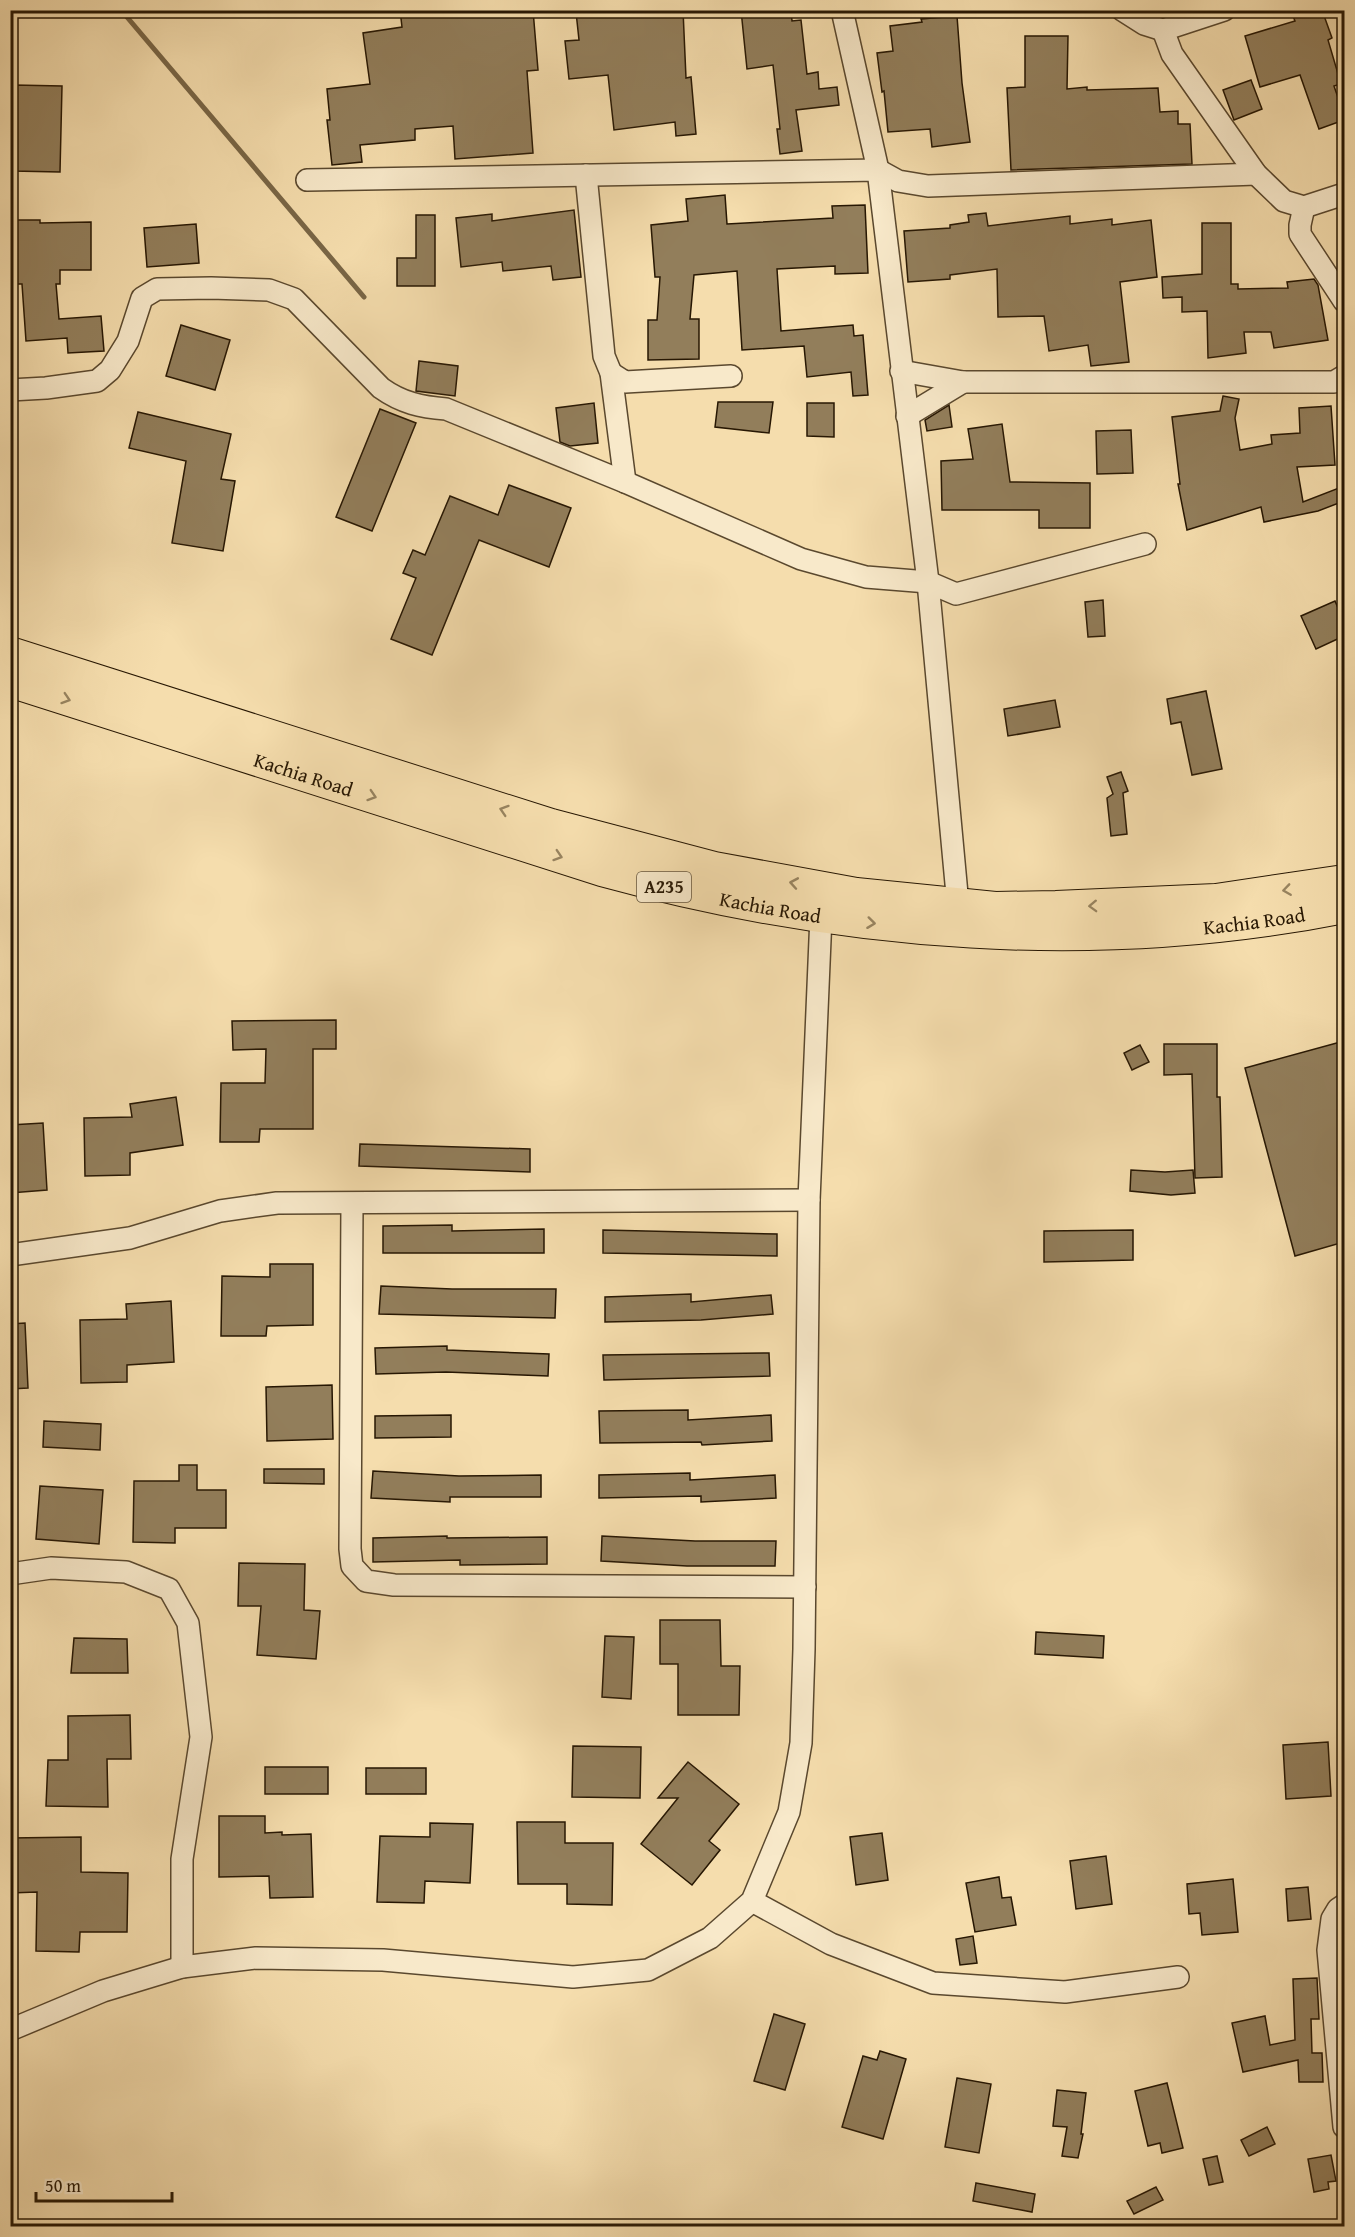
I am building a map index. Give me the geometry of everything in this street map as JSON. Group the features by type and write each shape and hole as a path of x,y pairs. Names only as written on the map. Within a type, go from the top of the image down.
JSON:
{"highway":[{"name":"Kachia Road","path":"10,653 551,825 714,868 801,885 856,894 958,905 995,908 1056,908 1216,900 1344,881"},
{"name":"Kachia Road","path":"10,681 602,870 669,888 821,916 891,926 1038,935 1202,929 1282,920 1344,908"}],"street":[{"path":"842,10 878,170 927,582 958,905"},
{"path":"1122,10 1144,24 1163,30 1224,10"},
{"path":"1163,30 1172,54 1257,174 1284,201 1304,207 1344,194"},
{"path":"307,180 878,170 898,181 928,186 1257,174"},
{"path":"586,175 604,356 611,373 625,482"},
{"path":"1304,207 1300,234 1344,301"},
{"path":"10,390 97,381 110,370 128,341 142,298 157,289 269,290 294,299 381,388 396,399 420,407 446,410 625,482 801,559 866,577 927,582 956,594 1145,544"},
{"path":"901,371 963,382 1334,382 1344,376"},
{"path":"611,373 625,382 731,376"},
{"path":"907,416 963,382"},
{"path":"10,2030 103,1991 182,1967 256,1958 384,1959 573,1977 648,1970 710,1938 752,1901 789,1812 801,1743 809,1200 821,916"},
{"path":"10,1256 130,1238 220,1211 277,1203 809,1200"},
{"path":"352,1204 350,1549 352,1566 366,1581 394,1585 805,1587"},
{"path":"10,1574 51,1568 126,1572 169,1589 188,1623 201,1737 182,1859 182,1967"},
{"path":"752,1901 831,1944 933,1983 1065,1992 1178,1977"},
{"path":"1344,1905 1338,1909 1332,1919 1328,1950 1344,2127"}],"building":[{"path":"400,10 478,10 479,14 533,10 538,70 527,71 533,153 455,159 453,126 415,129 415,140 360,145 362,162 332,165 327,120 330,120 327,89 370,84 363,33 402,27"},
{"path":"601,10 601,13 626,10 683,10 686,78 691,77 696,134 676,136 675,122 614,130 608,75 569,79 565,41 579,40 576,12"},
{"path":"741,10 791,10 792,21 801,20 807,74 818,72 819,89 837,87 839,105 796,110 802,151 780,154 777,129 780,129 773,65 747,69"},
{"path":"1308,10 1322,10 1332,38 1328,40 1341,84 1334,86 1344,115 1344,120 1319,129 1300,75 1260,87 1245,36 1295,21 1293,16"},
{"path":"957,16 962,83 970,142 932,147 930,129 888,132 877,53 893,51 890,26 922,22 921,19"},
{"path":"1025,36 1068,36 1067,89 1158,88 1160,112 1178,111 1178,124 1190,124 1192,164 1011,170 1007,88 1025,87"},
{"path":"1251,80 1262,109 1234,120 1223,90"},
{"path":"14,85 62,86 60,172 12,171"},
{"path":"725,195 727,224 833,218 832,206 865,205 868,273 835,274 835,266 777,269 781,331 853,325 854,336 863,335 868,395 853,396 851,372 807,377 804,346 742,350 737,271 694,275 690,319 699,319 699,359 648,360 648,320 657,320 660,277 655,277 651,225 688,221 686,199"},
{"path":"574,210 581,277 553,280 551,266 503,271 502,262 461,267 456,218 492,214 492,221"},
{"path":"986,213 988,226 1070,216 1070,224 1112,219 1112,225 1151,220 1157,277 1120,282 1129,362 1091,366 1088,345 1049,351 1044,316 998,317 997,269 950,275 950,279 908,282 904,231 950,228 950,225 969,222 968,215"},
{"path":"416,215 435,215 435,286 397,286 397,258 416,258"},
{"path":"10,220 40,220 40,223 91,222 91,270 60,270 60,284 56,284 59,319 101,316 104,351 68,353 67,338 26,341 22,284 10,284"},
{"path":"1202,223 1231,223 1231,284 1238,284 1238,289 1288,288 1287,282 1314,279 1318,285 1328,340 1274,348 1271,332 1244,332 1246,353 1208,358 1207,311 1182,312 1182,297 1163,298 1162,277 1202,274"},
{"path":"196,224 199,263 147,267 144,228"},
{"path":"181,325 230,340 215,390 166,376"},
{"path":"419,361 458,366 455,396 416,391"},
{"path":"1223,396 1239,399 1235,418 1240,450 1272,444 1271,435 1300,433 1299,408 1331,406 1335,465 1297,467 1303,502 1344,486 1344,501 1318,511 1264,522 1261,507 1187,530 1178,484 1180,484 1172,417 1220,411"},
{"path":"718,402 773,402 769,433 715,427"},
{"path":"594,403 598,443 570,446 560,442 556,408"},
{"path":"807,403 834,403 834,437 807,436"},
{"path":"949,405 952,427 927,431 925,420"},
{"path":"380,409 416,423 372,531 336,517"},
{"path":"138,412 231,434 221,479 235,481 223,551 172,543 186,461 129,448"},
{"path":"1002,424 1010,482 1090,483 1090,528 1039,528 1039,510 942,510 941,461 973,459 968,429"},
{"path":"1131,430 1133,473 1097,474 1096,431"},
{"path":"509,485 571,508 549,567 479,540 432,655 391,639 416,578 403,573 413,550 425,555 450,496 498,515"},
{"path":"1103,600 1105,636 1088,637 1085,602"},
{"path":"1335,601 1344,622 1344,636 1316,649 1301,616"},
{"path":"1206,691 1222,769 1192,775 1181,722 1171,724 1167,699"},
{"path":"1055,700 1060,727 1008,736 1004,709"},
{"path":"1121,772 1128,791 1123,793 1127,834 1111,836 1107,798 1113,794 1107,777"},
{"path":"336,1020 336,1049 313,1049 313,1129 260,1129 259,1142 220,1142 221,1083 265,1083 266,1049 233,1050 232,1021"},
{"path":"1344,1041 1344,1242 1295,1256 1245,1068"},
{"path":"1164,1044 1217,1044 1217,1097 1220,1097 1222,1177 1195,1178 1192,1074 1164,1075"},
{"path":"1140,1045 1149,1062 1132,1070 1124,1053"},
{"path":"176,1097 183,1145 130,1153 130,1175 85,1176 84,1118 132,1117 130,1104"},
{"path":"43,1123 47,1190 10,1193 10,1125"},
{"path":"360,1144 530,1149 530,1172 359,1166"},
{"path":"1131,1170 1165,1172 1193,1170 1195,1193 1171,1195 1130,1191"},
{"path":"452,1225 452,1231 544,1229 544,1253 383,1253 383,1226"},
{"path":"603,1230 777,1234 777,1256 603,1253"},
{"path":"1133,1230 1133,1260 1044,1262 1044,1231"},
{"path":"270,1264 313,1264 313,1325 267,1326 266,1336 221,1336 222,1276 270,1277"},
{"path":"381,1286 556,1289 555,1318 379,1314"},
{"path":"691,1294 691,1302 771,1295 773,1314 701,1320 605,1322 605,1297"},
{"path":"171,1301 174,1362 127,1365 127,1382 81,1383 80,1320 127,1319 126,1304"},
{"path":"25,1323 28,1388 10,1389 10,1324"},
{"path":"447,1346 447,1350 549,1354 548,1376 446,1372 376,1374 375,1348"},
{"path":"769,1353 770,1376 604,1380 603,1355"},
{"path":"332,1385 333,1439 267,1441 266,1387"},
{"path":"688,1410 688,1420 771,1415 772,1441 702,1445 701,1442 600,1443 599,1411"},
{"path":"451,1415 451,1437 375,1438 375,1416"},
{"path":"44,1421 101,1424 100,1450 43,1447"},
{"path":"179,1465 197,1465 197,1490 226,1490 226,1528 175,1528 175,1543 133,1542 134,1481 179,1481"},
{"path":"264,1469 324,1469 324,1484 264,1483"},
{"path":"373,1471 459,1476 541,1475 541,1497 450,1497 450,1502 371,1498"},
{"path":"690,1473 690,1480 775,1475 776,1498 701,1502 701,1496 599,1498 599,1475"},
{"path":"40,1486 103,1490 99,1544 36,1539"},
{"path":"447,1536 447,1538 547,1537 547,1564 460,1565 460,1560 373,1562 373,1538"},
{"path":"602,1536 695,1541 776,1541 775,1566 687,1566 601,1561"},
{"path":"239,1563 305,1564 304,1610 320,1611 316,1659 257,1655 261,1606 238,1606"},
{"path":"660,1620 720,1620 721,1666 740,1666 739,1715 678,1715 678,1664 660,1664"},
{"path":"1036,1632 1104,1636 1103,1658 1035,1654"},
{"path":"605,1636 634,1637 631,1699 602,1697"},
{"path":"74,1638 127,1639 128,1673 71,1673"},
{"path":"130,1715 131,1759 107,1759 108,1807 46,1806 48,1760 68,1760 68,1716"},
{"path":"1328,1742 1331,1796 1286,1799 1283,1745"},
{"path":"573,1746 641,1747 640,1798 572,1797"},
{"path":"688,1762 739,1804 709,1841 720,1850 692,1885 641,1844 678,1798 658,1798"},
{"path":"265,1767 328,1767 328,1794 265,1794"},
{"path":"366,1768 426,1768 426,1794 366,1794"},
{"path":"219,1816 265,1816 265,1833 311,1834 313,1897 270,1898 269,1876 219,1877"},
{"path":"517,1822 565,1822 565,1843 613,1843 612,1905 567,1904 567,1884 518,1884"},
{"path":"430,1823 473,1824 470,1883 425,1881 424,1903 377,1902 380,1836 430,1837"},
{"path":"882,1833 888,1880 856,1885 850,1837"},
{"path":"81,1837 81,1872 128,1873 127,1932 80,1932 79,1952 36,1951 37,1892 10,1893 10,1838"},
{"path":"1106,1856 1112,1904 1076,1909 1070,1861"},
{"path":"999,1877 1002,1898 1011,1897 1016,1925 975,1932 966,1883"},
{"path":"1233,1879 1238,1932 1202,1935 1200,1913 1189,1914 1187,1884"},
{"path":"1308,1887 1311,1919 1288,1921 1286,1889"},
{"path":"973,1936 977,1963 960,1965 956,1939"},
{"path":"1317,1978 1319,2019 1311,2019 1312,2053 1322,2053 1323,2082 1299,2082 1298,2060 1243,2072 1232,2023 1265,2016 1270,2045 1295,2040 1293,1979"},
{"path":"774,2014 805,2024 785,2090 754,2081"},
{"path":"880,2051 906,2059 883,2139 842,2127 863,2056 877,2060"},
{"path":"957,2078 991,2084 979,2153 945,2147"},
{"path":"1167,2083 1183,2148 1162,2153 1160,2143 1148,2146 1135,2091"},
{"path":"1057,2090 1086,2093 1081,2134 1083,2134 1078,2158 1062,2156 1067,2127 1053,2126"},
{"path":"1267,2127 1275,2144 1249,2156 1241,2140"},
{"path":"1331,2155 1336,2181 1328,2182 1329,2189 1314,2192 1308,2159"},
{"path":"1217,2156 1223,2182 1209,2185 1203,2159"},
{"path":"976,2183 1035,2194 1032,2212 973,2201"},
{"path":"1156,2187 1163,2200 1134,2214 1127,2201"}],"waterway":[{"path":"121,10 364,297"}]}
